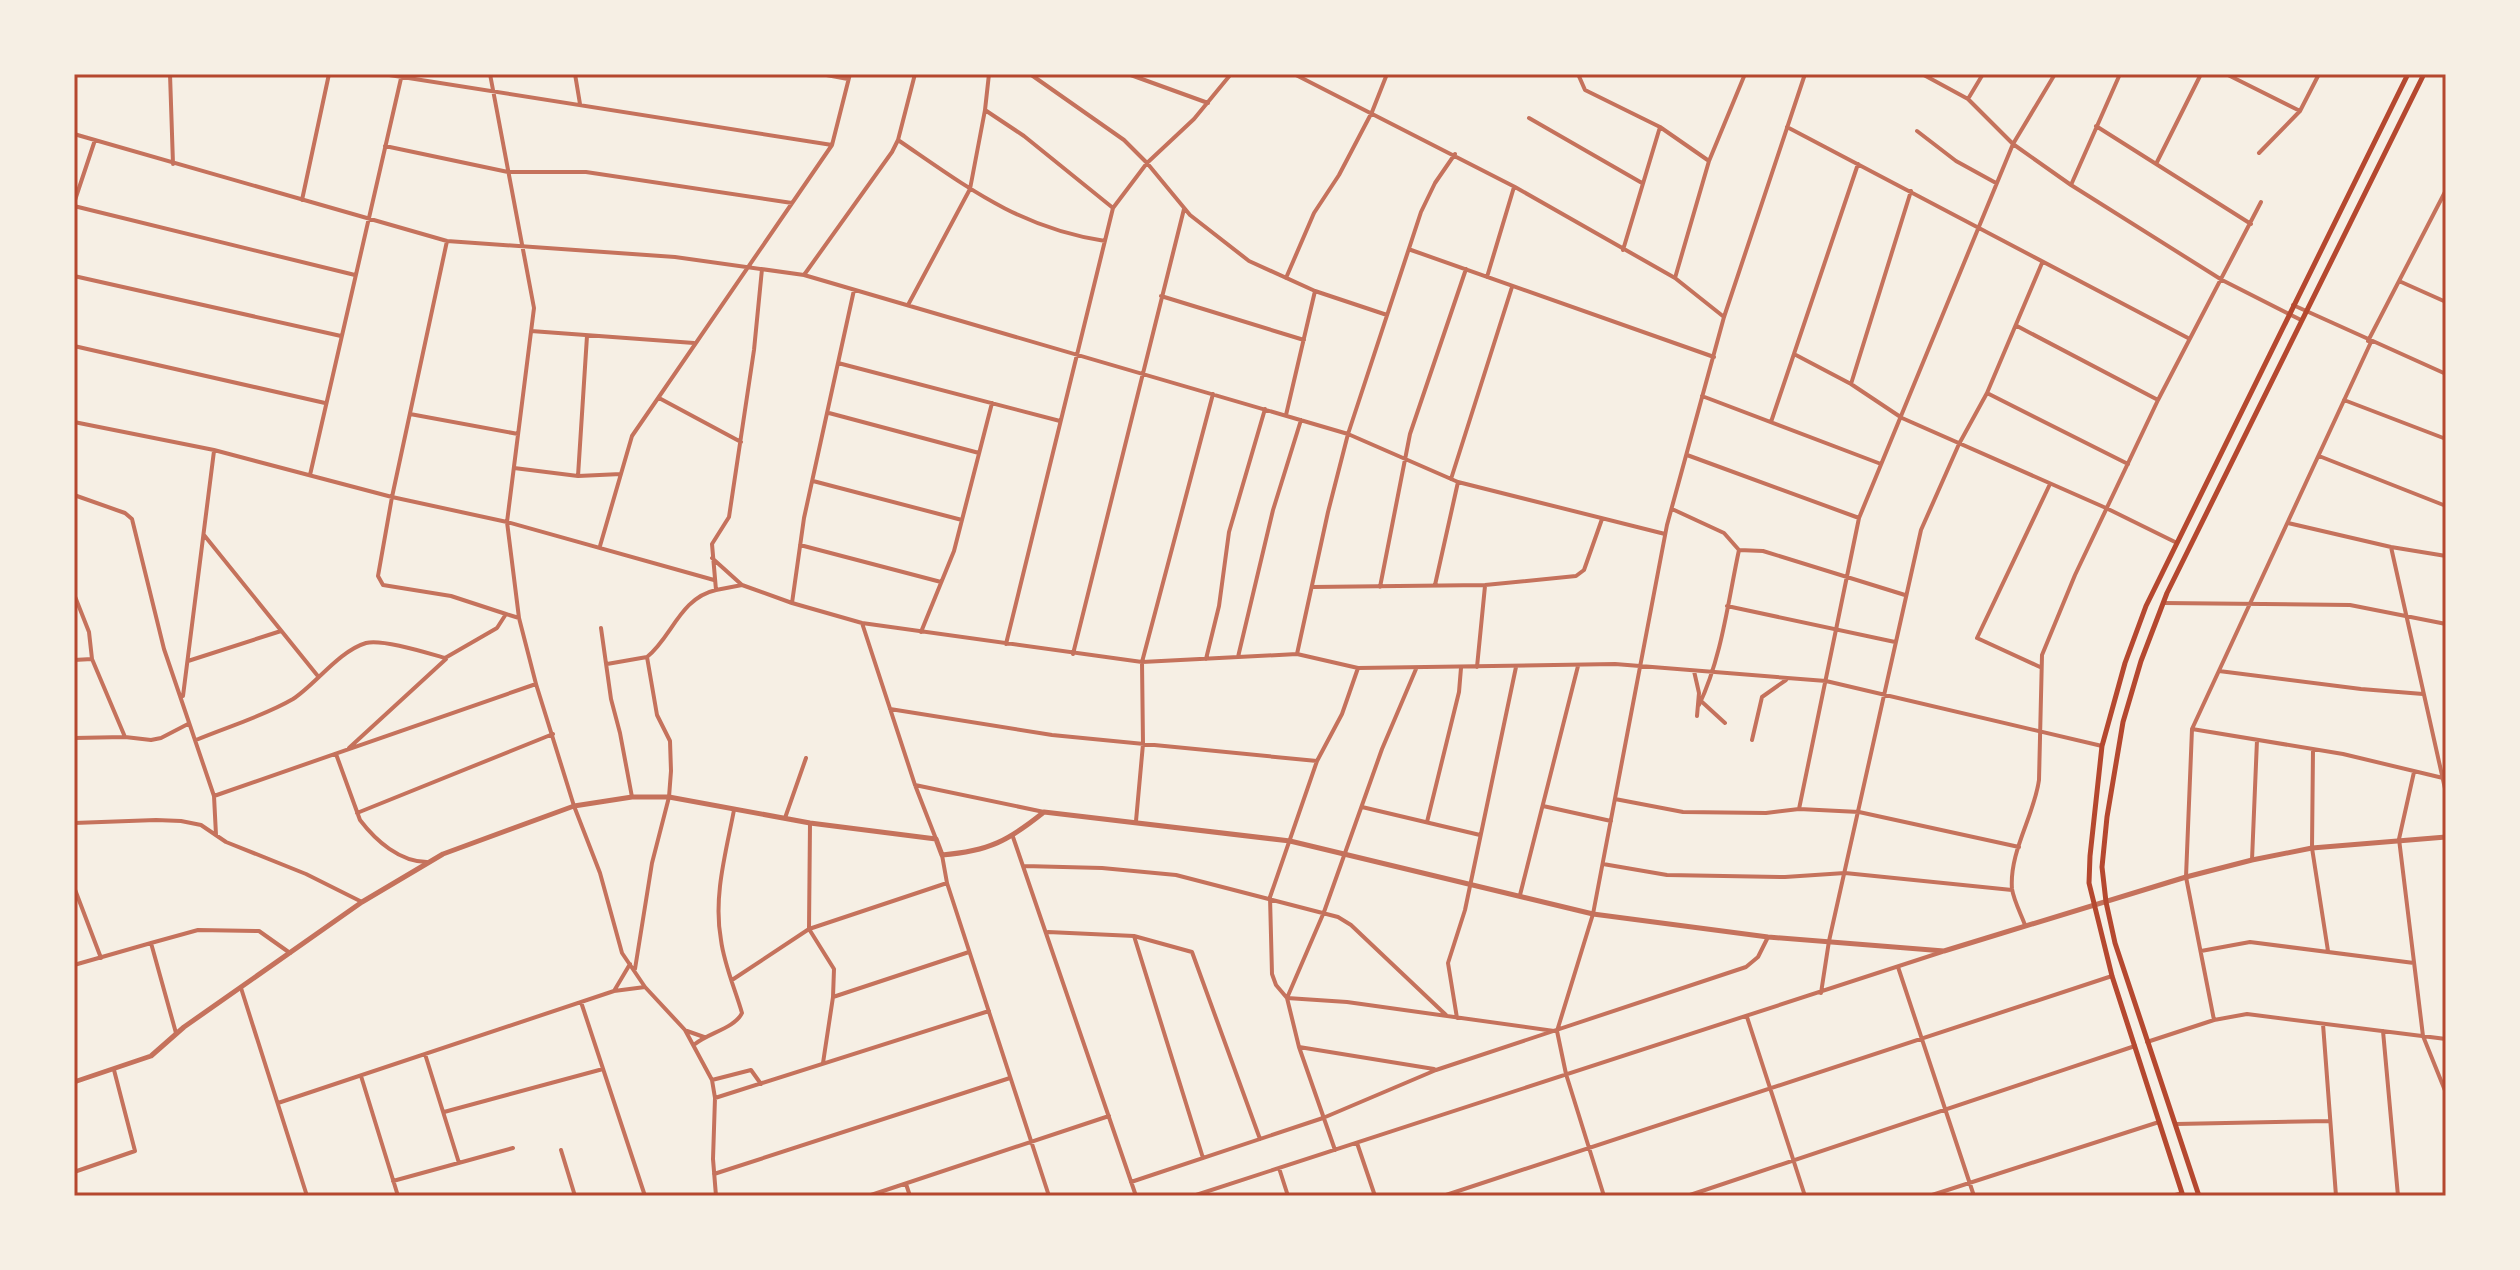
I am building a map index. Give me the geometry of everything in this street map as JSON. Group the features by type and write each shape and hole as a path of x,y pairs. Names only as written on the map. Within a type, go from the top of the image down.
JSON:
{"main road":[{"path":"2182,1194 2112,976 2093,906 2089,883 2090,856 2102,746 2135,632 2175,542 2408,74"},
{"path":"2199,1196 2115,943 2106,902 2103,848 2116,751 2141,661 2163,603 2424,74"}],"street":[{"path":"170,74 173,164"},
{"path":"302,200 329,74"},
{"path":"383,74 832,145"},
{"path":"490,74 534,308 507,522 519,618 536,684 574,806 600,873 622,953 645,987 695,1044 712,1080 716,1196"},
{"path":"575,74 580,104"},
{"path":"600,546 632,436 832,145 849,76 821,74"},
{"path":"804,275 898,140 915,74"},
{"path":"908,305 970,189 989,74"},
{"path":"1030,74 1124,140 1184,209 1249,261 1315,291 1387,315"},
{"path":"1128,74 1208,103"},
{"path":"1006,644 1113,208 1147,163 1208,103 1231,74"},
{"path":"1294,74 1306,77 1515,187 1675,278 1724,317"},
{"path":"1286,278 1314,213 1339,175 1372,112 1387,74"},
{"path":"1578,74 1585,90 1660,127 1709,161"},
{"path":"1675,278 1709,161 1745,74"},
{"path":"1604,1196 1566,1074 1557,1031 1593,914 1665,534 1724,317 1805,74"},
{"path":"1922,74 1968,99 2013,144 2071,185 2222,280 2301,320"},
{"path":"1968,99 1983,74"},
{"path":"1799,809 1859,518 2013,144 2055,74"},
{"path":"2071,185 2120,74"},
{"path":"2157,162 2201,74"},
{"path":"2226,74 2300,111"},
{"path":"2259,153 2300,111 2319,74"},
{"path":"310,475 401,76"},
{"path":"985,110 1024,136 1113,208"},
{"path":"1529,118 1642,183"},
{"path":"2096,126 2251,224"},
{"path":"1623,250 1660,127"},
{"path":"1787,127 2189,339"},
{"path":"1917,131 1956,161 1996,183"},
{"path":"74,134 447,241 675,257 804,275 1348,434 1458,482 1665,534"},
{"path":"95,140 74,205 355,275"},
{"path":"898,140 984,199 1017,216 1078,237 1105,241"},
{"path":"385,146 508,172 586,172 792,203"},
{"path":"1297,654 1348,434 1421,212 1455,154"},
{"path":"1771,422 1858,164"},
{"path":"1487,277 1515,187"},
{"path":"2214,1020 2186,877 2192,729 2369,341 2446,190"},
{"path":"1851,384 1911,191"},
{"path":"2025,925 2012,890 2019,847 2037,795 2041,734 2040,667 2047,641 2158,400 2261,202"},
{"path":"1073,654 1184,209"},
{"path":"447,241 378,576 383,585 451,596 519,618"},
{"path":"1411,250 1714,357"},
{"path":"1821,993 1829,941 1921,530 1959,444 1987,393 2042,263"},
{"path":"716,590 712,544 729,517 762,269"},
{"path":"1380,587 1410,434 1466,269"},
{"path":"74,276 342,336"},
{"path":"2399,281 2446,302"},
{"path":"1451,479 1513,286"},
{"path":"792,603 800,545 854,290"},
{"path":"1286,415 1315,291"},
{"path":"1161,296 1304,340"},
{"path":"2293,305 2446,374"},
{"path":"2017,326 2158,400"},
{"path":"531,331 694,343"},
{"path":"578,476 587,336"},
{"path":"74,346 327,403"},
{"path":"1794,354 1851,384 1902,418 2106,508 2175,542"},
{"path":"838,363 1061,421"},
{"path":"1987,393 2128,464"},
{"path":"1136,821 1143,744 1142,662 1213,394"},
{"path":"1702,396 1881,464"},
{"path":"658,397 741,442"},
{"path":"2344,400 2446,439"},
{"path":"921,632 954,551 992,403"},
{"path":"1206,659 1219,606 1229,532 1265,409"},
{"path":"410,413 518,434"},
{"path":"829,413 979,453"},
{"path":"1237,658 1273,510 1301,420"},
{"path":"74,422 214,450 392,497 507,522 714,580"},
{"path":"182,698 214,450"},
{"path":"1687,455 1859,518"},
{"path":"2319,456 2446,506"},
{"path":"514,468 578,476 621,474"},
{"path":"813,481 962,520"},
{"path":"1435,585 1458,482"},
{"path":"2040,667 1977,638 2050,484"},
{"path":"74,495 125,513 132,519 164,649 214,796 216,835"},
{"path":"1672,509 1724,533 1739,550 1763,551 1905,595"},
{"path":"1312,587 1485,585 1580,575 1602,519"},
{"path":"2288,523 2391,547 2446,556"},
{"path":"204,535 317,675"},
{"path":"800,545 941,582"},
{"path":"2391,547 2446,793"},
{"path":"1697,716 1712,673 1739,550"},
{"path":"712,558 742,585 862,623 1073,654 1142,662 1297,654 1358,668 1640,665 1826,681 2102,746"},
{"path":"607,664 647,657 686,607 701,595 742,585"},
{"path":"1477,667 1485,585"},
{"path":"74,594 89,632 92,659 125,737"},
{"path":"2163,603 2350,605 2446,624"},
{"path":"1727,606 1895,642"},
{"path":"347,750 449,657 497,628 506,614"},
{"path":"862,623 915,785 942,855 947,883 1049,1196"},
{"path":"601,628 611,699 632,797"},
{"path":"187,662 281,631"},
{"path":"196,740 290,701 307,689 317,675 364,644 377,642 449,657"},
{"path":"614,991 633,967 652,863 669,797 670,741 657,715 647,657"},
{"path":"74,660 92,659"},
{"path":"1520,895 1578,666"},
{"path":"1457,1018 1448,963 1458,938 1516,667"},
{"path":"1335,1150 1299,1047 1287,998 1276,985 1272,974 1268,920 1270,897 1317,761 1342,714 1358,668"},
{"path":"1427,822 1459,692 1461,668"},
{"path":"1287,998 1324,912 1382,749 1416,669"},
{"path":"1694,671 1700,703 1725,723"},
{"path":"2219,671 2423,694"},
{"path":"1752,740 1762,697 1788,679"},
{"path":"214,796 536,684"},
{"path":"890,709 1052,735 1317,761"},
{"path":"74,738 151,740 188,724"},
{"path":"2192,729 2313,749 2443,778"},
{"path":"357,813 553,734"},
{"path":"2252,860 2257,740"},
{"path":"2313,749 2312,848 2328,951"},
{"path":"336,754 357,813 367,829 409,861 429,862"},
{"path":"785,818 806,758"},
{"path":"2414,772 2399,839 2423,1036 2446,1093"},
{"path":"915,785 1044,812 1290,841 1593,914 1768,937 1944,951"},
{"path":"74,1082 151,1056 184,1027 362,902 443,854 574,806 632,797 669,797 810,823 936,839"},
{"path":"1615,799 1683,812 1766,813 1799,809 1859,812 2019,847"},
{"path":"1543,806 1612,821"},
{"path":"1362,807 1480,835"},
{"path":"695,1044 741,1017 721,941 719,914 720,886 734,809"},
{"path":"942,855 971,852 1013,837 1044,812"},
{"path":"74,823 181,821 201,825 226,842 306,874 362,902"},
{"path":"810,823 809,929 834,969 823,1063"},
{"path":"1013,837 1136,1196"},
{"path":"1193,1196 1207,1194 1944,951 2186,877 2312,848 2446,837"},
{"path":"1603,864 1667,875 1785,877 1845,873 2012,890"},
{"path":"1024,866 1102,868 1176,875 1324,912 1351,925 1448,1017"},
{"path":"732,980 809,929 947,883"},
{"path":"74,887 101,958"},
{"path":"74,965 198,930 259,931 290,953"},
{"path":"1047,932 1134,936 1192,952 1260,1139"},
{"path":"1134,936 1203,1158"},
{"path":"1131,1182 1323,1118 1436,1070 1746,967 1758,957 1768,937"},
{"path":"2201,951 2250,942 2414,963"},
{"path":"151,943 176,1036"},
{"path":"833,997 969,952"},
{"path":"1898,966 1974,1196"},
{"path":"1443,1196 2112,976"},
{"path":"278,1103 614,991 645,987"},
{"path":"241,988 307,1196"},
{"path":"1287,998 1347,1002 1557,1031"},
{"path":"581,1002 645,1196"},
{"path":"715,1098 989,1011"},
{"path":"2147,1042 2214,1020 2247,1014 2446,1039"},
{"path":"1747,1017 1805,1196"},
{"path":"2323,1024 2336,1196"},
{"path":"685,1030 704,1037"},
{"path":"2383,1031 2398,1196"},
{"path":"1687,1196 2135,1046"},
{"path":"1299,1047 1436,1070"},
{"path":"425,1054 459,1163"},
{"path":"444,1112 603,1069"},
{"path":"74,1172 135,1151 114,1070"},
{"path":"712,1080 751,1070 761,1084"},
{"path":"361,1075 398,1196"},
{"path":"714,1174 1010,1078"},
{"path":"868,1196 1109,1116"},
{"path":"2174,1124 2330,1121"},
{"path":"1929,1196 2159,1122"},
{"path":"1357,1143 1375,1196"},
{"path":"393,1181 513,1148"},
{"path":"561,1150 575,1196"},
{"path":"1279,1168 1288,1196"},
{"path":"906,1184 910,1196"},
{"path":"2172,1196 2182,1194"}]}
